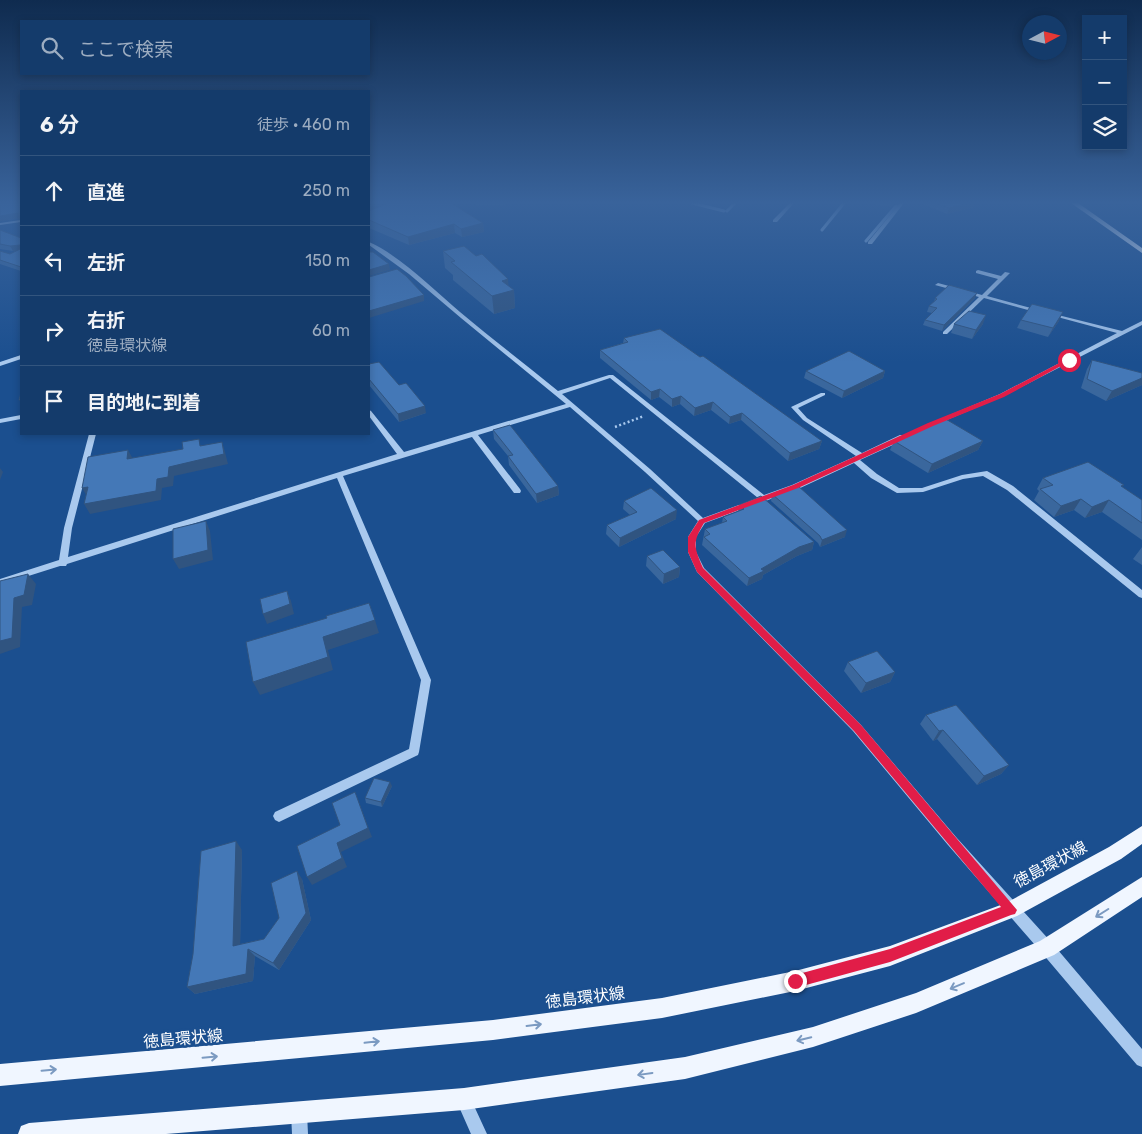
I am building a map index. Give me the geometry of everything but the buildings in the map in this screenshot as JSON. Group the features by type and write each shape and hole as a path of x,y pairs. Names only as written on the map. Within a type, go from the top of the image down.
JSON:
{"main road":[{"name":"徳島環状線","path":"0,1075 493,1030 662,1008 795,981 890,956 1011,910 1115,853 1142,834"},
{"path":"30,1134 464,1100 685,1068 813,1037 916,1003 1047,948 1142,886"}],"street":[{"path":"383,256 558,393 653,475 702,521"},
{"path":"978,272 1002,278"},
{"path":"945,333 1007,273"},
{"path":"938,285 1119,335"},
{"path":"930,424 1002,395 1142,323"},
{"path":"0,364 20,357"},
{"path":"558,393 610,376 768,504"},
{"path":"823,394 794,407 805,418 858,459 874,476 897,491 923,490 962,477 984,473 1010,488 1142,595"},
{"path":"0,582 63,564 402,455 572,406"},
{"path":"370,413 402,455"},
{"path":"0,421 20,417"},
{"path":"913,433 795,486 702,521 692,537 692,552 700,570 857,728 1011,910 1047,948 1142,1060"},
{"path":"474,434 516,492"},
{"path":"63,564 68,528 92,435"},
{"path":"279,816 414,752 426,680 339,475"},
{"path":"464,1100 479,1134"},
{"path":"299,1112 300,1134"}],"path":[{"path":"603,432 656,412"}],"route":[{"path":"795,981 890,956 1011,910 857,728 700,570 692,552 692,537 702,521 795,486 855,460 930,424 1002,395 1069,360"}]}
